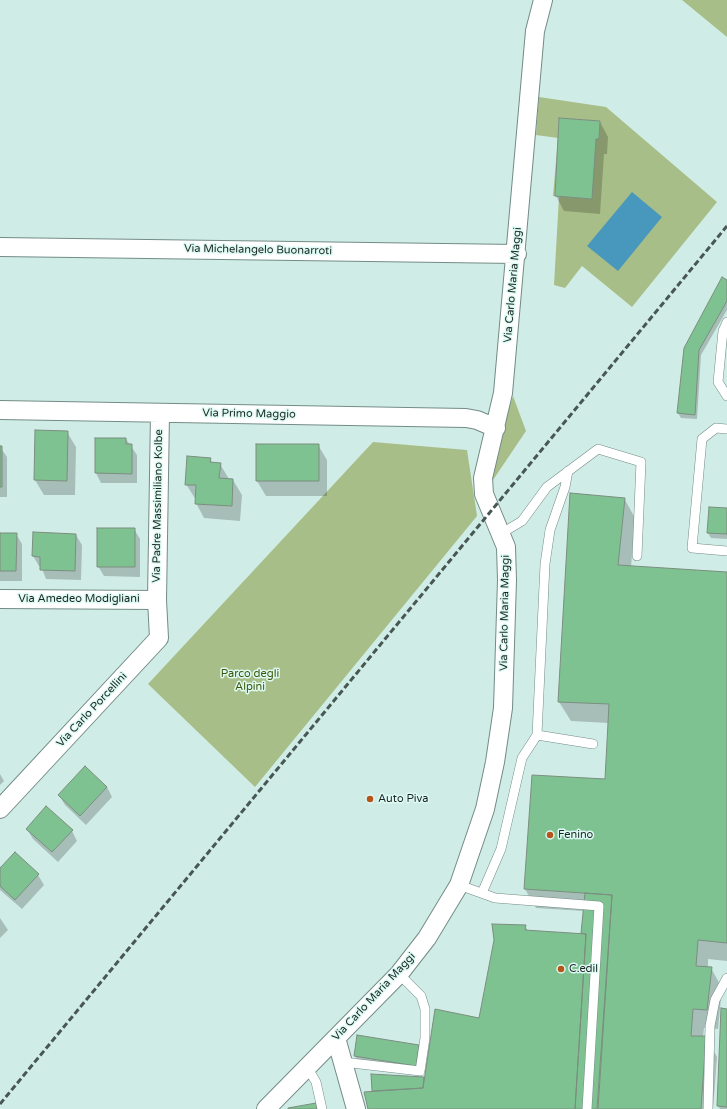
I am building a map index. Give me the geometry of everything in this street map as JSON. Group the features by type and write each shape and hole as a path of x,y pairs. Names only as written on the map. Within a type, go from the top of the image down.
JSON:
{"street":[{"name":"Via Carlo Maria Maggi","path":"268,1108 399,974 427,938 459,885 485,809 495,762 502,708 507,580 506,547 502,533 484,494 483,486 487,458 496,428 503,393 536,31 543,0"},
{"name":"Via Michelangelo Buonarroti","path":"0,247 516,254"},
{"name":"Via Primo Maggio","path":"0,410 466,418 496,428"},
{"name":"Via Padre Massimiliano Kolbe","path":"157,600 160,413"},
{"name":"Via Amedeo Modigliani","path":"0,599 157,600"},
{"name":"Via Carlo Porcellini","path":"0,809 159,638 157,600"},
{"path":"336,1038 356,1109"}],"lane":[{"path":"727,322 723,331 718,382 727,396"},
{"path":"727,429 716,428 702,439 692,548 727,550"},
{"path":"502,533 522,521 547,487 598,449 640,462 637,556"},
{"path":"482,893 501,848 522,758 537,735 545,564 550,530 565,487 568,471"},
{"path":"537,735 593,744"},
{"path":"459,885 495,898 599,906 587,1109"},
{"path":"343,1062 420,1071 425,1038 425,1009 421,996 399,974"},
{"path":"708,1109 710,1026 715,1000 727,978"},
{"path":"307,1067 316,1082 322,1109"}],"green space":[{"path":"682,0 727,0 727,37"},
{"path":"539,97 606,107 717,202 632,307 582,266 565,288 554,285 559,197 553,196 558,139 555,196 591,199 596,139 599,139 600,121 559,118 558,138 536,135"},
{"path":"513,396 526,431 491,483 498,443"},
{"name":"Parco degli Alpini","path":"373,442 467,450 477,516 255,787 148,684"}],"water":[{"path":"632,192 662,217 618,271 587,246"}],"building":[{"path":"559,118 600,121 599,139 596,139 592,199 555,196"},
{"path":"722,277 727,280 727,301 699,350 695,415 677,413 684,348"},
{"path":"35,430 68,431 67,481 34,480"},
{"path":"95,438 126,438 126,444 132,444 132,474 95,473"},
{"path":"256,444 319,444 319,481 256,481"},
{"path":"0,446 2,446 2,487 0,487"},
{"path":"187,456 211,458 210,462 221,463 219,478 233,479 232,506 195,504 196,485 185,485"},
{"path":"570,493 625,498 618,565 727,572 727,943 698,940 696,966 712,967 707,1010 693,1009 691,1036 706,1036 701,1109 598,1109 612,895 524,889 532,775 605,779 609,704 558,702"},
{"path":"709,507 727,508 727,534 707,533"},
{"path":"97,528 135,528 135,567 97,567"},
{"path":"33,532 76,534 75,571 40,570 40,557 32,556"},
{"path":"0,533 17,533 16,571 0,571"},
{"path":"85,766 107,787 80,816 58,795"},
{"path":"46,806 73,830 52,852 26,829"},
{"path":"15,852 39,874 15,900 0,886 0,868"},
{"path":"585,893 612,895 597,1109 575,1109 586,934 581,933"},
{"path":"492,924 526,925 525,930 586,934 575,1109 368,1109 364,1092 423,1088 435,1009 479,1018 494,940"},
{"path":"721,1008 727,1009 727,1107 717,1106"},
{"path":"357,1035 419,1045 416,1066 354,1056"},
{"path":"371,1074 424,1077 423,1088 372,1091"},
{"path":"316,1103 317,1109 288,1109 288,1108"}],"railway":[{"path":"0,1104 727,226"}],"place":[{"name":"Auto Piva","path":"370,799"},
{"name":"Fenino","path":"550,835"},
{"name":"C.edil","path":"561,969"}]}
